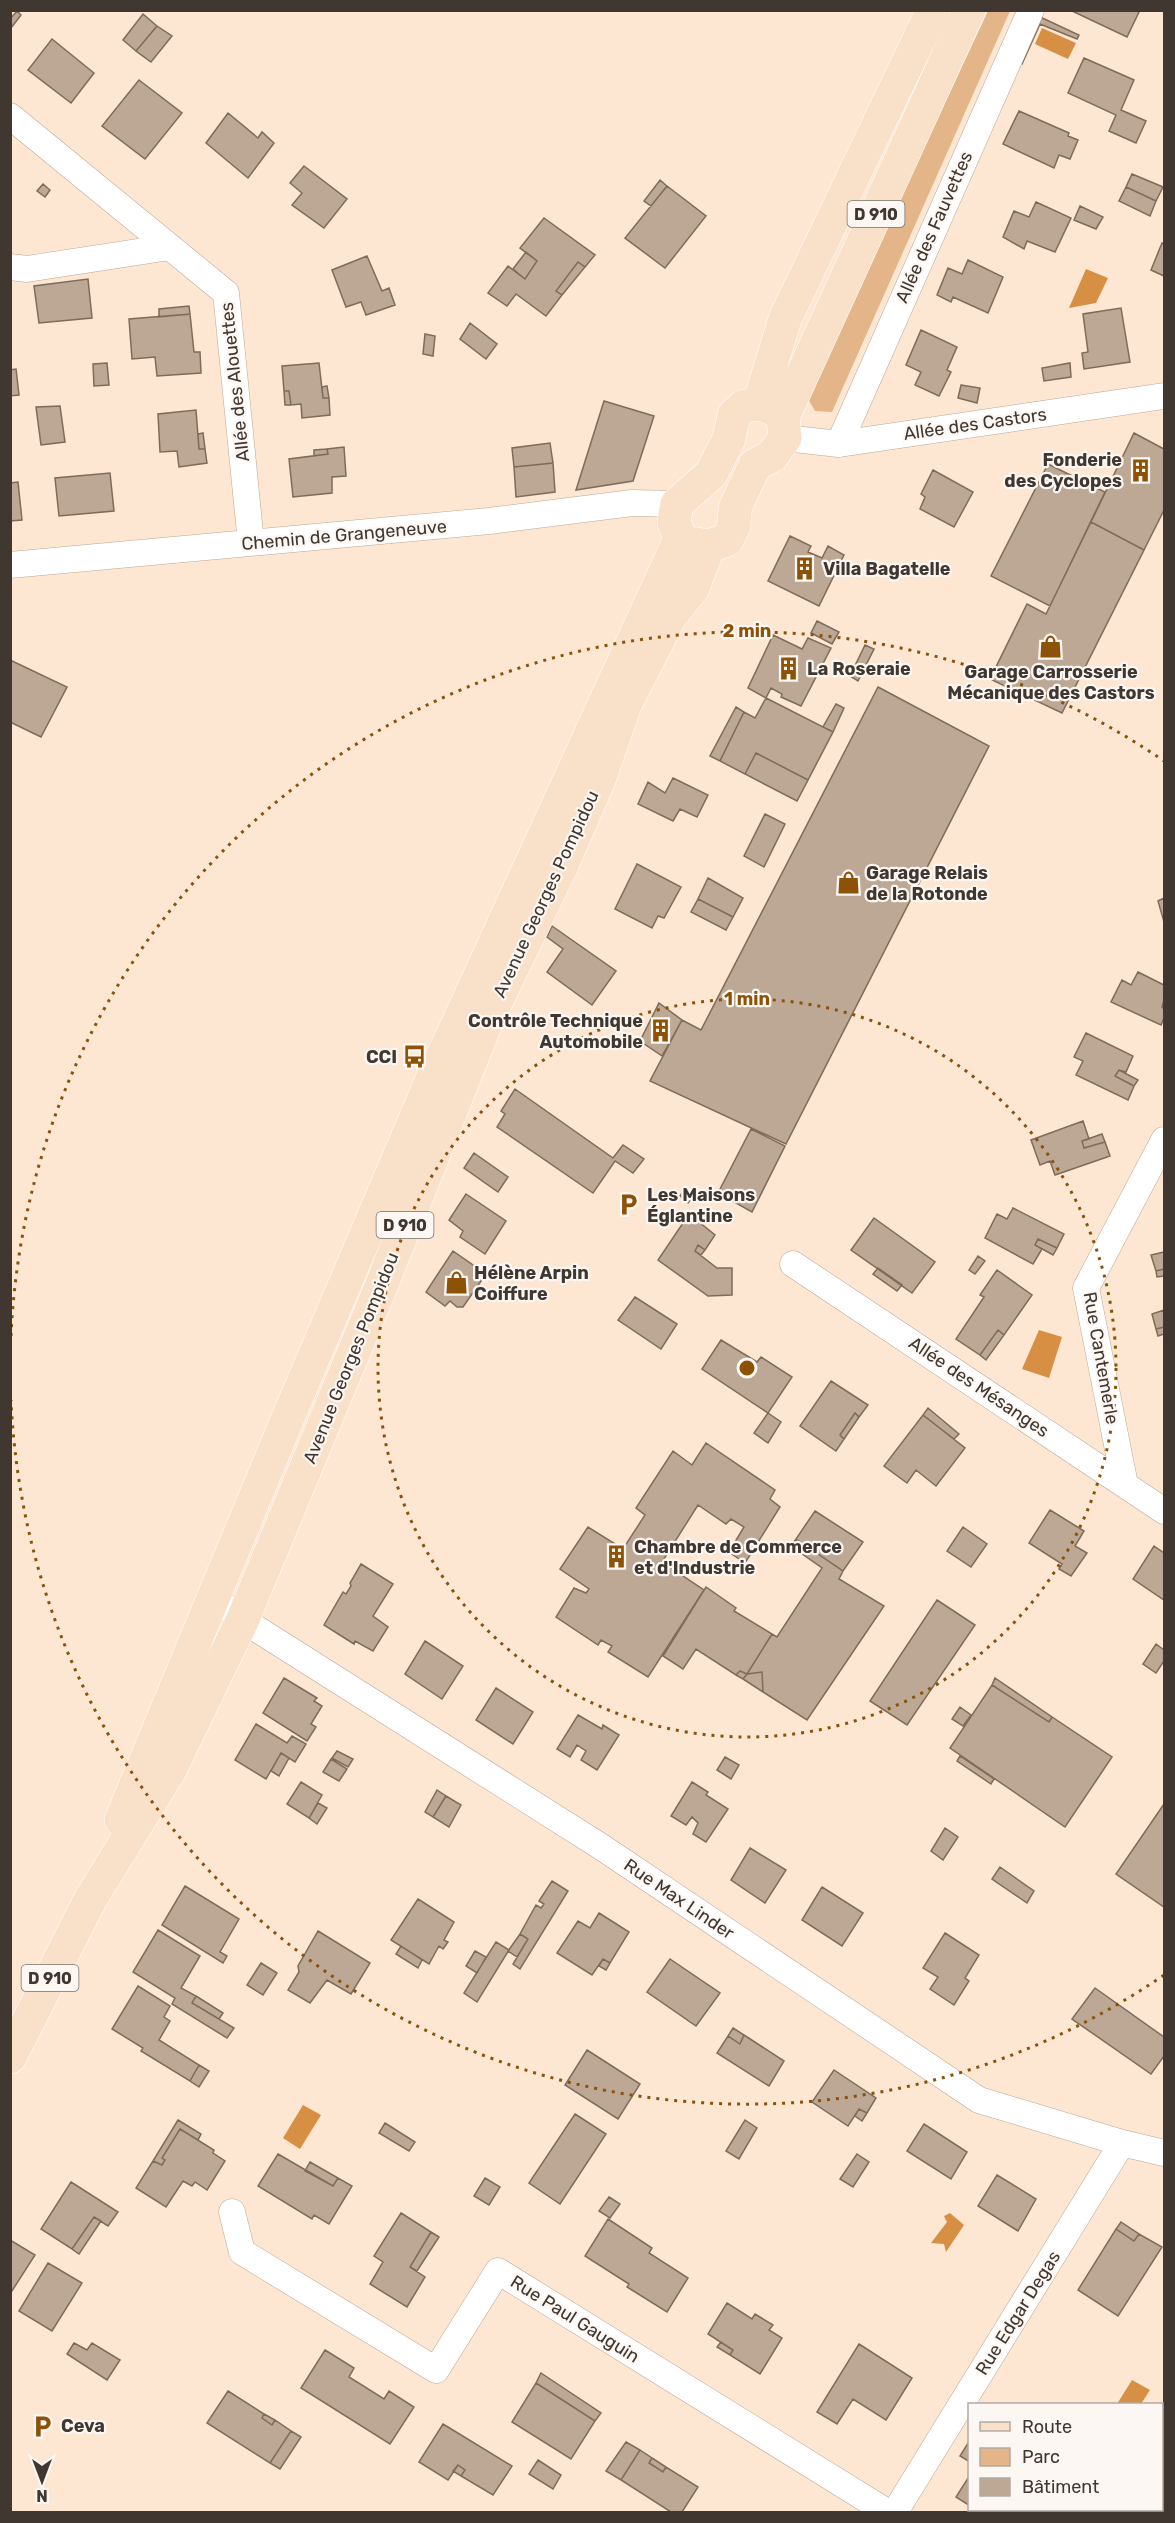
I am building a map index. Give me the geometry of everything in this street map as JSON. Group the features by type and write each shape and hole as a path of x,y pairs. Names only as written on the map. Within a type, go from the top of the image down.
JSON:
{"main road":[{"name":"Avenue Georges Pompidou","path":"677,504 674,522 695,542 726,540 734,526 735,507 755,465 772,456 785,318 933,10"},
{"name":"Avenue Georges Pompidou","path":"776,420 969,10"},
{"path":"677,504 711,474 729,439 734,415 744,406 776,420"},
{"name":"Avenue Georges Pompidou","path":"90,1900 140,1770 430,1084 695,542"},
{"name":"Avenue Georges Pompidou","path":"10,2057 90,1900 170,1770 243,1619 378,1294 487,1021 563,863 599,780 625,705 670,617 693,588 695,542"}],"street":[{"name":"Allée des Fauvettes","path":"839,444 1031,10"},
{"name":"Allée des Alouettes","path":"10,116 226,293 251,543"},
{"path":"10,267 27,269 170,247"},
{"name":"Allée des Castors","path":"776,420 839,444 1164,396"},
{"name":"Chemin de Grangeneuve","path":"10,565 489,521 632,503 677,504"},
{"name":"Rue Cantemerle","path":"1125,1485 1086,1288 1164,1140"},
{"name":"Allée des Mésanges","path":"794,1264 1164,1511"},
{"name":"Rue Max Linder","path":"214,1598 243,1619 600,1846 979,2100 1122,2144 1164,2153"},
{"name":"Rue Edgar Degas","path":"895,2512 1122,2144"},
{"name":"Rue Paul Gauguin","path":"232,2212 242,2252 436,2370 498,2271 887,2512"}],"green space":[{"path":"988,11 1010,11 832,412 815,411 807,397"}],"shaded area":[{"path":"1042,28 1076,43 1068,59 1035,44"},
{"path":"1086,269 1108,278 1096,303 1069,308"},
{"path":"1039,1330 1062,1337 1049,1378 1022,1369"},
{"path":"303,2105 321,2115 300,2149 283,2138"},
{"path":"950,2213 964,2225 946,2252 944,2244 931,2243 947,2222 944,2216"},
{"path":"1132,2380 1150,2390 1142,2403 1118,2403"}],"building":[{"path":"1070,10 1140,10 1127,37"},
{"path":"17,11 21,15 11,28 10,19"},
{"path":"143,14 157,26 136,51 123,40"},
{"path":"1038,16 1079,35 1077,39 1040,24 1022,64 1018,62"},
{"path":"157,26 172,36 151,62 136,51"},
{"path":"52,39 94,73 71,103 28,70"},
{"path":"1084,58 1134,80 1121,110 1146,121 1136,143 1109,131 1116,115 1068,93"},
{"path":"139,80 182,113 145,159 102,126"},
{"path":"1019,111 1069,133 1068,136 1078,140 1070,159 1059,155 1054,168 1003,144"},
{"path":"228,113 258,138 262,132 274,143 248,178 206,143"},
{"path":"304,166 347,199 324,228 292,205 302,193 290,183"},
{"path":"1132,174 1163,187 1156,201 1126,187"},
{"path":"660,180 667,186 651,206 644,201"},
{"path":"43,184 50,190 45,197 37,191"},
{"path":"667,186 706,216 665,268 625,238"},
{"path":"1126,187 1156,201 1150,216 1119,201"},
{"path":"1036,202 1071,218 1055,252 1027,241 1024,249 1003,237 1014,211 1029,217"},
{"path":"1080,206 1103,217 1096,229 1074,220"},
{"path":"544,218 595,255 585,267 578,262 556,291 562,295 546,316 516,294 507,306 488,293 508,266 525,279 537,261 520,248"},
{"path":"1162,243 1164,244 1164,276 1151,270"},
{"path":"526,252 537,261 525,279 513,269"},
{"path":"367,256 382,291 389,288 395,305 366,315 361,302 346,307 332,270"},
{"path":"968,260 1003,277 988,313 953,297 951,302 937,295 948,268 962,274"},
{"path":"578,262 585,267 562,295 556,291"},
{"path":"88,279 92,318 39,323 34,286"},
{"path":"189,306 190,314 159,317 159,309"},
{"path":"1121,308 1130,362 1084,369 1082,353 1088,352 1083,314"},
{"path":"190,314 194,352 200,352 201,373 157,376 155,357 132,359 129,319"},
{"path":"470,323 497,344 486,359 460,339"},
{"path":"921,330 957,347 947,370 951,372 939,396 915,385 921,372 906,365"},
{"path":"425,334 435,336 433,356 423,354"},
{"path":"107,363 109,385 94,386 93,364"},
{"path":"319,363 323,398 329,398 330,415 302,418 301,404 291,405 289,391 284,391 282,366"},
{"path":"1070,363 1071,377 1044,381 1042,368"},
{"path":"16,369 19,395 10,396 10,370"},
{"path":"961,385 980,388 977,403 958,398"},
{"path":"327,386 329,398 323,398 322,387"},
{"path":"284,391 289,391 291,405 285,405"},
{"path":"604,401 654,416 633,481 576,490"},
{"path":"60,406 65,442 41,445 36,407"},
{"path":"196,410 199,449 205,449 207,463 179,467 177,451 160,452 158,414"},
{"path":"203,433 205,449 199,449 198,434"},
{"name":"Fonderie des Cyclopes","path":"1134,433 1164,449 1164,510 1144,550 1091,522"},
{"path":"550,443 553,463 514,467 512,448"},
{"path":"344,447 346,476 332,477 332,493 293,497 289,459 328,454 327,449"},
{"path":"327,449 328,454 314,456 314,450"},
{"path":"553,463 555,492 516,497 514,467"},
{"path":"1048,464 1105,492 1050,606 991,576"},
{"path":"933,470 973,492 954,527 920,509 925,497 921,494"},
{"path":"110,473 114,511 59,516 55,478"},
{"path":"18,482 22,520 10,521 10,483"},
{"name":"Garage Carrosserie Mécanique des Castors","path":"1091,522 1144,550 1062,713 990,679 1027,604 1046,614"},
{"name":"Villa Bagatelle","path":"790,536 811,546 808,552 822,558 828,546 844,555 819,606 768,581"},
{"path":"817,621 839,632 832,644 811,633"},
{"name":"La Roseraie","path":"773,635 802,649 808,638 831,648 801,706 781,697 782,694 771,688 766,698 748,688"},
{"path":"865,645 874,649 858,681 850,676"},
{"path":"10,660 67,687 41,737 10,722"},
{"name":"Garage Relais de la Rotonde","path":"878,687 989,746 786,1144 650,1081 682,1020 701,1030"},
{"path":"766,698 833,732 808,780 756,753 745,774 720,761 744,712 755,718"},
{"path":"836,704 844,708 833,732 823,727"},
{"path":"736,707 744,712 720,761 710,756"},
{"path":"756,753 808,780 797,801 745,774"},
{"path":"673,778 708,795 697,817 680,809 673,821 638,804 648,782 665,793"},
{"path":"765,814 785,824 764,867 744,856"},
{"path":"637,864 681,887 664,918 658,916 652,928 615,909"},
{"path":"708,878 743,898 733,917 698,899"},
{"path":"1164,898 1164,922 1158,901"},
{"path":"698,899 733,917 726,930 691,912"},
{"path":"552,926 616,971 592,1005 547,972 563,949 547,937"},
{"path":"1138,972 1164,985 1162,1007 1164,1018 1161,1025 1111,1002 1122,980 1131,985"},
{"name":"Contrôle Technique Automobile","path":"659,1003 682,1020 662,1056 640,1041"},
{"path":"1086,1033 1133,1056 1126,1072 1119,1070 1115,1076 1134,1086 1128,1100 1076,1075 1083,1061 1074,1057"},
{"path":"1119,1070 1138,1080 1134,1086 1115,1076"},
{"path":"515,1089 613,1158 623,1145 644,1159 633,1173 615,1161 593,1193 497,1127 505,1114 501,1111"},
{"path":"1083,1121 1089,1139 1082,1141 1084,1148 1105,1142 1110,1156 1055,1175 1050,1161 1040,1165 1031,1140"},
{"path":"751,1129 785,1146 752,1212 718,1193"},
{"path":"1102,1134 1105,1142 1084,1148 1082,1141"},
{"path":"474,1153 508,1177 498,1192 464,1168"},
{"path":"685,1189 695,1194 688,1203 680,1196"},
{"path":"466,1194 506,1221 485,1254 460,1237 463,1231 449,1220"},
{"path":"1013,1208 1064,1234 1057,1248 1038,1239 1035,1245 1042,1249 1033,1264 985,1238 997,1214 1007,1219"},
{"path":"689,1214 715,1235 705,1250 698,1245 695,1251 717,1268 732,1268 732,1295 708,1296 658,1260"},
{"path":"874,1218 935,1262 912,1293 851,1250"},
{"path":"1038,1239 1057,1248 1053,1255 1035,1245"},
{"path":"698,1245 705,1250 701,1255 695,1251"},
{"name":"Hélène Arpin Coiffure","path":"453,1251 486,1274 463,1307 457,1307 450,1301 445,1306 426,1292"},
{"path":"1164,1252 1164,1269 1156,1271 1151,1255"},
{"path":"978,1256 985,1261 975,1274 969,1270"},
{"path":"878,1268 902,1285 897,1291 873,1274"},
{"path":"1164,1269 1164,1276 1157,1277 1156,1271"},
{"path":"997,1270 1032,1295 1004,1335 998,1330 980,1355 956,1339 984,1297 980,1295"},
{"path":"635,1297 677,1324 661,1349 618,1320"},
{"path":"1164,1310 1164,1327 1156,1329 1152,1314"},
{"path":"1164,1327 1164,1334 1158,1336 1156,1329"},
{"path":"998,1330 1004,1335 986,1360 980,1355"},
{"path":"721,1340 757,1362 761,1357 792,1377 768,1413 702,1369"},
{"path":"831,1381 868,1405 859,1417 855,1413 840,1435 844,1439 836,1451 800,1426"},
{"path":"928,1408 959,1434 954,1439 923,1415"},
{"path":"768,1413 781,1422 768,1443 754,1433"},
{"path":"855,1413 859,1417 844,1439 840,1435"},
{"path":"923,1415 965,1448 936,1486 916,1470 907,1483 884,1466"},
{"name":"Chambre de Commerce et d'Industrie","path":"706,1443 775,1490 770,1499 780,1507 745,1563 729,1552 744,1527 731,1519 726,1524 698,1505 662,1562 704,1590 648,1677 608,1652 612,1646 601,1640 598,1645 556,1617 574,1588 586,1593 589,1589 560,1569 588,1527 623,1549 645,1515 636,1508 673,1451 692,1465"},
{"path":"1050,1510 1084,1531 1075,1546 1087,1553 1071,1576 1059,1569 1062,1564 1029,1543"},
{"path":"815,1511 863,1542 843,1571 796,1539"},
{"path":"963,1527 987,1544 971,1567 947,1551"},
{"path":"796,1539 843,1571 839,1579 884,1606 807,1720 763,1692 762,1672 747,1674 772,1634 777,1637 822,1568 791,1546"},
{"path":"1154,1546 1164,1553 1164,1600 1133,1579"},
{"path":"361,1564 393,1584 373,1616 388,1627 373,1651 355,1641 354,1644 324,1625 343,1592 346,1594 351,1586 350,1583"},
{"path":"706,1587 736,1608 734,1611 772,1634 747,1674 740,1671 736,1675 696,1649 683,1669 663,1656"},
{"path":"937,1600 975,1625 907,1725 870,1701"},
{"path":"425,1641 463,1666 442,1699 405,1674"},
{"path":"1156,1644 1164,1650 1164,1661 1156,1673 1143,1664"},
{"path":"740,1671 747,1674 743,1679 736,1675"},
{"path":"762,1672 763,1692 743,1679 747,1674"},
{"path":"284,1678 317,1698 314,1701 322,1706 311,1724 316,1727 307,1741 263,1713"},
{"path":"995,1678 1052,1717 1049,1722 992,1685"},
{"path":"992,1685 1049,1722 1052,1717 1112,1757 1065,1827 950,1748"},
{"path":"496,1688 533,1712 513,1744 476,1720"},
{"path":"960,1707 971,1715 963,1726 952,1719"},
{"path":"578,1715 602,1729 603,1725 619,1735 597,1770 581,1760 586,1751 577,1745 570,1757 557,1749"},
{"path":"256,1724 287,1743 292,1736 306,1744 295,1762 281,1753 266,1779 235,1760"},
{"path":"337,1751 353,1759 348,1767 332,1758"},
{"path":"281,1753 289,1758 279,1776 271,1771"},
{"path":"960,1756 994,1779 991,1784 957,1761"},
{"path":"725,1757 739,1765 731,1779 717,1770"},
{"path":"331,1759 347,1769 339,1781 323,1772"},
{"path":"301,1782 322,1795 309,1818 287,1804"},
{"path":"692,1782 708,1792 706,1795 728,1809 706,1842 693,1834 698,1823 692,1817 686,1825 671,1816"},
{"path":"437,1790 446,1796 433,1817 425,1812"},
{"path":"446,1796 461,1805 449,1827 433,1817"},
{"path":"318,1803 327,1808 317,1824 309,1818"},
{"path":"1164,1804 1164,1907 1116,1874"},
{"path":"945,1828 958,1837 943,1860 931,1851"},
{"path":"750,1848 786,1870 765,1903 731,1880"},
{"path":"1000,1867 1034,1891 1027,1903 992,1879"},
{"path":"552,1881 568,1891 520,1969 513,1964 528,1939 520,1934 536,1905 541,1908 544,1904 539,1901"},
{"path":"185,1886 239,1919 220,1952 227,1956 223,1963 162,1925"},
{"path":"822,1887 863,1913 842,1946 802,1920"},
{"path":"418,1899 454,1922 444,1940 448,1942 443,1949 439,1946 429,1964 391,1940"},
{"path":"599,1913 629,1932 610,1963 603,1959 592,1975 557,1953 578,1921 590,1928"},
{"path":"158,1930 200,1956 181,1988 196,1996 192,2003 234,2028 227,2038 172,2004 175,1998 133,1972"},
{"path":"318,1931 370,1963 351,1994 327,1980 310,2003 288,1990 299,1972 298,1966"},
{"path":"945,1933 979,1955 965,1978 969,1981 954,2005 930,1989 938,1977 923,1968"},
{"path":"520,1934 528,1939 517,1957 508,1951"},
{"path":"496,1942 509,1950 477,2002 464,1993"},
{"path":"401,1946 422,1960 418,1968 396,1954"},
{"path":"475,1951 486,1957 477,1973 466,1966"},
{"path":"603,1959 610,1963 606,1970 599,1966"},
{"path":"670,1959 720,1993 696,2026 647,1992"},
{"path":"261,1963 277,1973 263,1995 247,1985"},
{"path":"138,1986 170,2006 164,2017 170,2021 159,2040 199,2065 190,2081 141,2051 143,2048 112,2029"},
{"path":"1095,1988 1164,2037 1164,2056 1151,2074 1072,2019"},
{"path":"196,1996 223,2013 219,2019 192,2003"},
{"path":"733,2028 744,2035 740,2044 728,2036"},
{"path":"744,2035 784,2061 769,2086 717,2053 728,2036 740,2044"},
{"path":"587,2050 640,2084 618,2119 565,2085"},
{"path":"199,2065 209,2071 199,2087 190,2081"},
{"path":"834,2070 876,2098 867,2113 859,2109 848,2126 812,2102"},
{"path":"859,2109 867,2113 862,2121 855,2116"},
{"path":"575,2114 606,2134 560,2204 529,2183"},
{"path":"178,2120 201,2134 198,2140 180,2129 162,2158 165,2160 162,2165 153,2161"},
{"path":"745,2120 757,2128 739,2159 726,2151"},
{"path":"385,2123 415,2142 409,2151 379,2133"},
{"path":"924,2124 967,2152 951,2179 907,2151"},
{"path":"180,2129 214,2150 213,2153 225,2161 207,2190 195,2182 192,2186 183,2181 166,2207 136,2188 153,2161 162,2165 165,2160 162,2158"},
{"path":"278,2154 333,2186 338,2178 352,2186 329,2224 314,2215 312,2219 258,2186"},
{"path":"857,2154 869,2162 853,2187 840,2179"},
{"path":"310,2162 338,2178 333,2186 305,2171"},
{"path":"997,2175 1036,2199 1018,2231 978,2206"},
{"path":"485,2178 500,2187 489,2205 474,2196"},
{"path":"71,2182 118,2212 108,2226 94,2217 72,2249 41,2229"},
{"path":"609,2197 620,2204 610,2218 599,2211"},
{"path":"401,2213 431,2232 410,2267 425,2277 407,2307 370,2284 383,2262 374,2256"},
{"path":"94,2217 101,2221 79,2254 72,2249"},
{"path":"608,2219 652,2248 649,2253 688,2278 667,2312 627,2287 629,2284 585,2256"},
{"path":"1121,2222 1139,2234 1134,2241 1116,2229"},
{"path":"1116,2229 1134,2241 1139,2234 1162,2247 1118,2316 1078,2290"},
{"path":"431,2232 439,2237 417,2271 410,2267"},
{"path":"10,2240 35,2255 10,2294"},
{"path":"48,2263 82,2283 52,2331 19,2311"},
{"path":"727,2303 752,2319 755,2314 773,2325 769,2330 782,2338 760,2374 730,2355 733,2350 708,2334"},
{"path":"721,2342 733,2350 730,2355 717,2347"},
{"path":"74,2343 87,2350 92,2343 120,2360 107,2380 67,2354"},
{"path":"859,2344 912,2378 886,2420 853,2399 837,2424 817,2412"},
{"path":"325,2350 354,2368 349,2377 384,2399 389,2391 414,2407 390,2444 301,2388"},
{"path":"541,2373 601,2413 595,2421 536,2383"},
{"path":"536,2383 595,2421 571,2459 512,2422"},
{"path":"228,2391 264,2414 262,2418 272,2425 275,2420 291,2431 270,2463 207,2423"},
{"path":"264,2414 275,2420 272,2425 262,2418"},
{"path":"443,2424 512,2466 493,2495 461,2476 465,2470 458,2465 448,2480 419,2462"},
{"path":"291,2431 301,2437 280,2469 270,2463"},
{"path":"626,2442 640,2450 621,2480 606,2471"},
{"path":"968,2443 968,2461 960,2456"},
{"path":"640,2450 652,2458 649,2463 663,2472 666,2467 698,2487 682,2512 671,2512 621,2480"},
{"path":"652,2458 666,2467 663,2472 649,2463"},
{"path":"538,2460 561,2475 553,2489 529,2474"},
{"path":"458,2465 465,2470 461,2476 453,2471"},
{"path":"968,2478 968,2505 956,2497"},
{"path":"978,2511 1014,2511 1013,2512"}],"place":[{"name":"Fonderie des Cyclopes","path":"1140,470"},
{"name":"Villa Bagatelle","path":"805,569"},
{"name":"Garage Carrosserie Mécanique des Castors","path":"1051,646"},
{"name":"La Roseraie","path":"789,669"},
{"name":"Garage Relais de la Rotonde","path":"848,883"},
{"name":"Contrôle Technique Automobile","path":"661,1031"},
{"name":"CCI","path":"415,1057"},
{"name":"Les Maisons Églantine","path":"629,1205"},
{"name":"Hélène Arpin Coiffure","path":"456,1283"},
{"name":"Chambre de Commerce et d'Industrie","path":"616,1557"},
{"name":"Ceva","path":"43,2426"}]}
